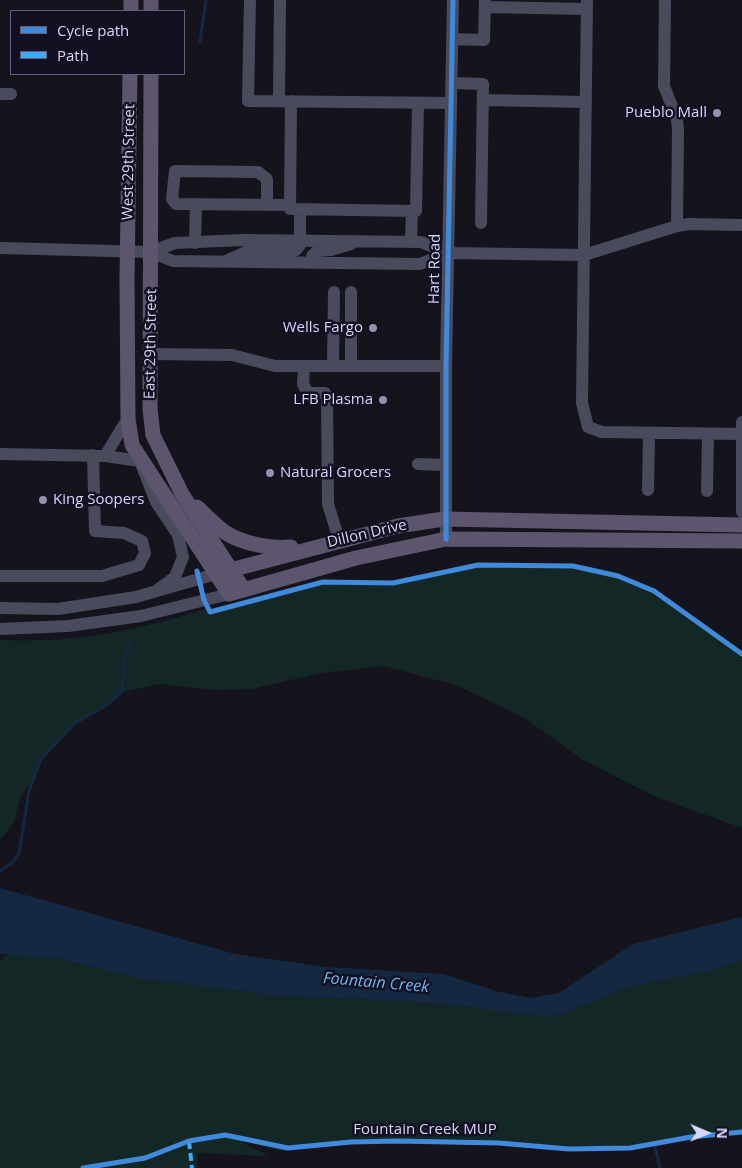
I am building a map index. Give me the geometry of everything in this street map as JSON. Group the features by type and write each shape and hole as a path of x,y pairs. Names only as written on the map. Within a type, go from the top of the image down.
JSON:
{"main road":[{"name":"West 29th Street","path":"128,251 130,75"},
{"name":"East 29th Street","path":"151,75 150,410 153,435 182,494 244,590"},
{"name":"East 29th Street","path":"128,251 128,418 132,445 140,461 229,594"},
{"path":"182,494 227,533 250,543 278,548 336,541"},
{"name":"Dillon Drive","path":"216,574 398,526 444,519 742,525"},
{"name":"Dillon Drive","path":"229,594 356,558 446,540 742,541"}],"street":[{"path":"250,0 248,101 451,103"},
{"path":"224,262 246,252 292,251 299,248 300,240 285,101 280,0"},
{"name":"Hart Road","path":"446,540 444,519 446,366 454,0"},
{"path":"665,0 664,86 676,119 678,131 677,226"},
{"path":"452,39 484,40 485,4 587,5 582,403 585,422 588,427 602,432 742,434"},
{"path":"452,84 483,84 481,223"},
{"path":"483,100 586,102"},
{"path":"268,205 267,178 258,172 175,171 173,202 196,205 268,205 416,211 418,103"},
{"path":"195,243 196,205"},
{"path":"411,242 412,211"},
{"path":"448,254 584,255 677,226 742,225"},
{"name":"Hart Road","path":"150,252 174,242 300,240 421,242 448,254"},
{"path":"312,263 312,256 317,252 341,248 360,241"},
{"name":"Hart Road","path":"4,248 150,252 174,261 224,262 420,264 448,254"},
{"path":"333,366 334,292"},
{"path":"351,292 351,320"},
{"path":"351,336 351,366"},
{"path":"150,354 232,355 275,366 446,366"},
{"path":"304,366 303,384 308,393 325,393 327,398 328,504 336,541"},
{"path":"0,576 102,576 139,565 145,553 142,541 124,533 95,530 99,456 128,418"},
{"path":"742,422 742,512"},
{"path":"648,490 649,433"},
{"path":"707,491 708,434"},
{"path":"0,454 99,456 140,461 156,502 178,535 183,557 175,577 157,590"},
{"path":"418,464 445,465"},
{"name":"Dillon Drive","path":"0,608 58,609 136,597 216,574"},
{"name":"Dillon Drive","path":"0,629 68,626 141,616 229,594"}],"green space":[{"path":"478,565 569,567 613,574 634,581 666,598 742,654 742,828 656,797 583,760 526,719 456,685 383,666 321,673 252,689 216,690 159,684 122,692 107,705 75,723 41,759 32,781 21,795 14,822 0,840 0,640 54,640 106,634 157,623 208,608 211,612 323,582 393,583"},
{"path":"10,954 56,958 138,978 272,995 436,1003 547,1017 567,1012 626,988 714,970 742,961 742,1132 691,1137 630,1148 569,1149 499,1143 351,1142 280,1151 229,1136 269,1156 198,1153 197,1168 0,1168 0,960"}],"water":[{"name":"Fountain Creek","path":"0,888 235,954 326,967 443,974 499,992 531,998 559,993 633,944 742,917 742,961 714,970 626,988 567,1012 547,1017 436,1003 272,995 138,978 56,958 0,954"}],"waterway":[{"path":"200,42 206,0"},
{"path":"0,871 12,863 19,854 29,791 41,759 75,723 107,705 122,692 124,660 131,643"},
{"path":"655,1147 660,1168"}],"marked path":[{"path":"189,1141 192,1168"}],"cycle path":[{"path":"446,539 446,366 453,0"},
{"path":"197,571 204,600 210,612 323,582 393,583 478,565 573,566 618,576 654,591 742,654"},
{"name":"Fountain Creek MUP","path":"83,1168 145,1158 189,1141 225,1135 288,1148 351,1142 397,1141 499,1143 569,1149 630,1148 691,1137 742,1132"}],"place":[{"name":"Pueblo Mall","path":"717,113"},
{"name":"Wells Fargo","path":"373,328"},
{"name":"LFB Plasma","path":"383,400"},
{"name":"Natural Grocers","path":"270,473"},
{"name":"King Soopers","path":"43,500"}]}
